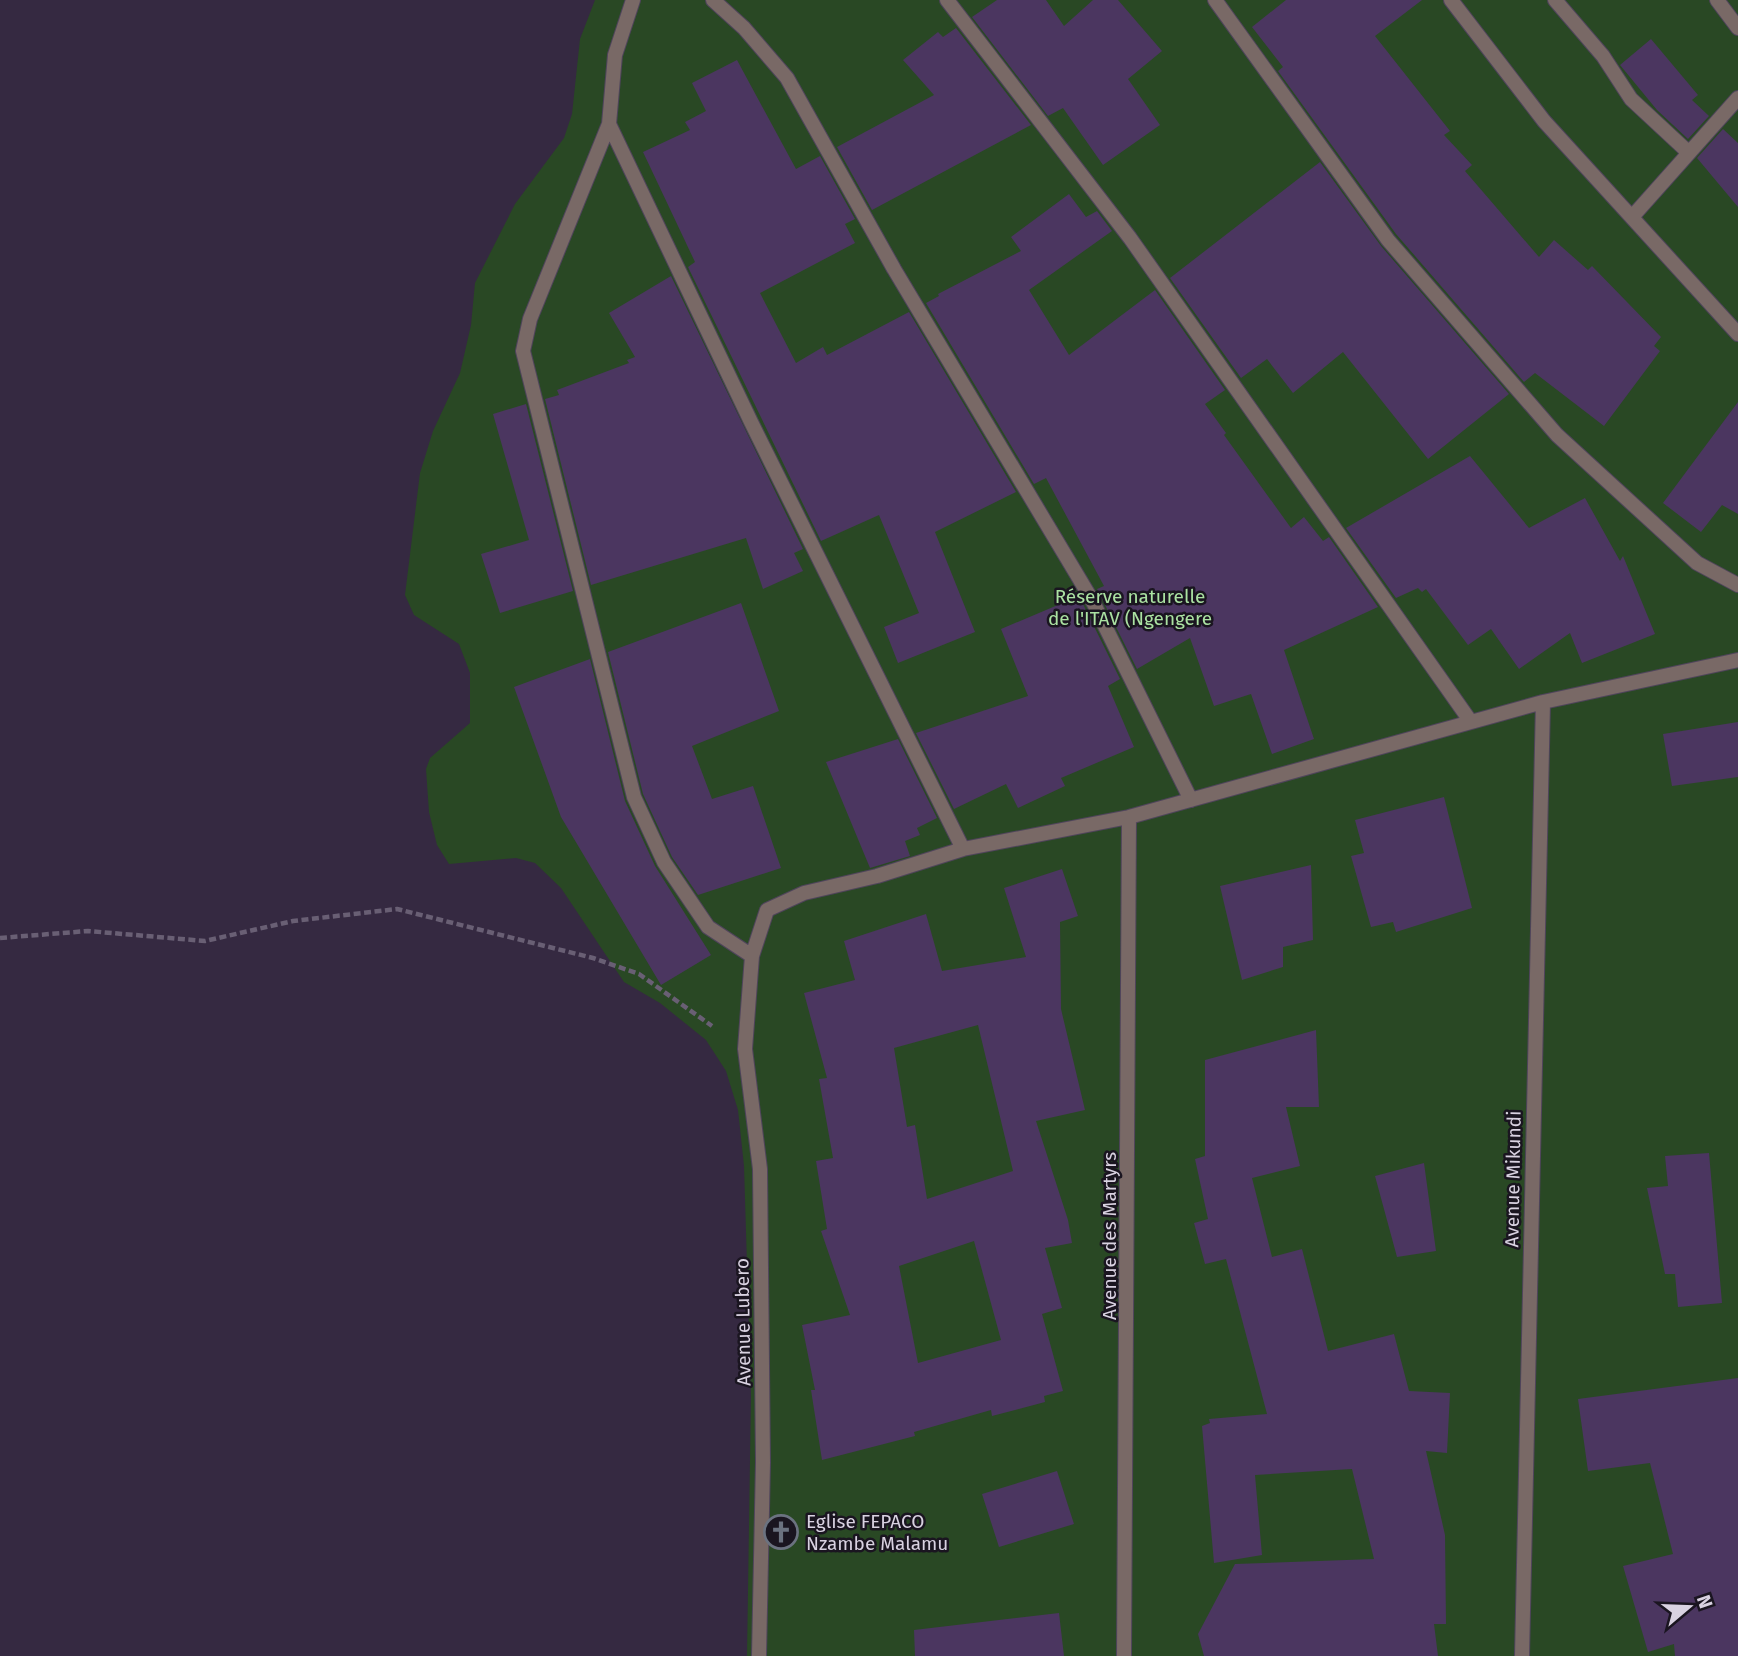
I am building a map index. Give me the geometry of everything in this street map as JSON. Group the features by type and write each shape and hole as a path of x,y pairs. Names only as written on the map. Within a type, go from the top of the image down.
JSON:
{"street":[{"path":"633,0 615,55 609,124 530,319 523,351 634,797 664,862 708,927 752,956"},
{"path":"713,0 744,28 787,78 894,269 1092,600 1191,800"},
{"path":"947,0 1130,238 1471,722"},
{"path":"1215,0 1388,240 1557,435 1697,563 1738,584"},
{"path":"1451,0 1544,121 1738,334"},
{"path":"1555,0 1603,56 1631,99 1688,152"},
{"path":"1717,0 1738,28"},
{"path":"1632,217 1738,98"},
{"path":"609,124 751,422 963,849 1129,817 1543,702 1738,660"},
{"name":"Avenue Mikundi","path":"1522,1656 1543,702"},
{"name":"Avenue des Martyrs","path":"1124,1656 1129,817"},
{"name":"Avenue Lubero","path":"759,1656 763,1462 760,1169 745,1049 752,956 767,910 804,893 877,876 963,849"}],"path":[{"path":"0,938 88,931 205,941 293,921 397,909 593,958 639,974 745,1049"}],"green space":[{"name":"Réserve naturelle de l'ITAV (Ngengere","path":"595,0 1738,0 1738,1656 747,1656 751,1395 744,1166 738,1110 726,1071 706,1040 660,1003 624,982 561,888 535,863 516,858 449,864 437,845 429,812 426,769 430,758 470,723 470,673 459,644 414,615 405,595 420,473 433,431 460,373 471,325 475,283 515,204 564,138 572,114 580,39"}],"building":[{"path":"997,0 1046,0 1064,26 1093,0 1118,0 1162,51 1128,79 1160,125 1103,165 1063,108 1048,116 972,17"},
{"path":"1286,0 1422,0 1375,36 1450,131 1444,135 1472,165 1465,171 1539,257 1554,240 1588,270 1592,266 1661,337 1654,346 1660,351 1604,426 1535,373 1524,382 1396,234 1278,71 1283,67 1252,27"},
{"path":"956,28 1031,125 872,210 837,147 934,95 903,60 938,32 943,37"},
{"path":"1651,39 1698,95 1692,100 1709,116 1688,139 1657,110 1620,65"},
{"path":"737,60 796,169 820,156 855,219 845,224 855,243 760,293 796,363 823,347 827,355 909,312 1016,492 935,532 975,632 898,663 884,627 919,613 879,515 821,541 688,267 695,262 643,152 690,130 685,122 706,111 692,83"},
{"path":"1723,129 1738,143 1738,207 1697,158"},
{"path":"1320,162 1381,246 1509,394 1428,459 1343,352 1293,393 1267,359 1241,378 1170,278"},
{"path":"1069,194 1086,217 1097,211 1112,231 1029,290 1069,355 1155,290 1225,390 1205,404 1226,433 1224,435 1291,528 1304,517 1323,541 1329,537 1378,607 1284,650 1314,739 1272,754 1251,694 1214,706 1190,638 1137,669 1097,589 1104,586 1046,478 1034,484 926,303 939,296 938,294 1021,251 1011,237"},
{"path":"671,276 803,549 794,553 803,571 763,589 746,538 591,585 545,399 559,395 557,390 629,363 627,360 635,357 609,313"},
{"path":"1738,402 1738,514 1722,505 1701,532 1663,503"},
{"path":"526,404 573,591 500,613 481,554 529,540 493,414"},
{"path":"1470,456 1529,528 1585,498 1620,561 1623,556 1655,634 1582,663 1570,633 1519,669 1491,629 1468,645 1426,589 1422,592 1418,588 1396,598 1346,528"},
{"path":"1079,596 1120,679 1108,686 1134,747 1061,778 1065,786 1018,808 1006,784 954,809 916,733 1028,696 1001,629"},
{"path":"741,603 779,711 692,746 712,799 753,786 781,868 698,895 672,857 643,794 608,652"},
{"path":"590,659 625,801 655,866 711,955 661,985 561,817 514,687"},
{"path":"1738,722 1738,777 1672,786 1663,734"},
{"path":"898,739 937,818 917,828 920,835 905,841 910,856 870,868 826,762"},
{"path":"1444,797 1472,908 1396,932 1393,922 1371,927 1351,856 1364,853 1355,820"},
{"path":"1311,865 1313,940 1283,947 1283,967 1242,980 1220,886"},
{"path":"1062,869 1078,916 1060,922 1061,1009 1085,1110 1036,1121 1068,1220 1072,1243 1045,1248 1062,1308 1042,1314 1063,1391 1044,1396 1045,1402 992,1416 991,1410 914,1432 915,1436 822,1460 811,1390 815,1390 802,1325 850,1315 821,1231 827,1229 816,1161 833,1158 819,1079 827,1078 804,993 855,980 844,941 926,914 942,971 1026,957 1004,888","holes":["978,1025 1013,1171 927,1199 915,1125 907,1127 894,1048","974,1241 1001,1340 918,1363 899,1266"]},
{"path":"1316,1030 1319,1107 1286,1107 1300,1166 1252,1178 1272,1257 1302,1249 1328,1351 1394,1334 1409,1391 1450,1393 1447,1453 1426,1451 1445,1535 1446,1624 1434,1624 1438,1656 1204,1656 1198,1634 1235,1564 1374,1559 1352,1469 1255,1475 1262,1555 1214,1563 1202,1426 1210,1423 1209,1419 1267,1414 1226,1259 1205,1264 1194,1223 1208,1219 1195,1159 1205,1156 1205,1060"},
{"path":"1709,1153 1722,1303 1678,1307 1675,1274 1665,1274 1647,1188 1668,1186 1665,1156"},
{"path":"1424,1163 1436,1251 1397,1257 1375,1176"},
{"path":"1738,1378 1738,1656 1675,1656 1674,1644 1648,1652 1623,1566 1673,1554 1650,1463 1588,1471 1578,1399"},
{"path":"1057,1471 1074,1524 999,1547 982,1494"},
{"path":"1059,1613 1064,1656 915,1656 914,1630"}],"place":[{"name":"Eglise FEPACO Nzambe Malamu","path":"781,1532"}]}
